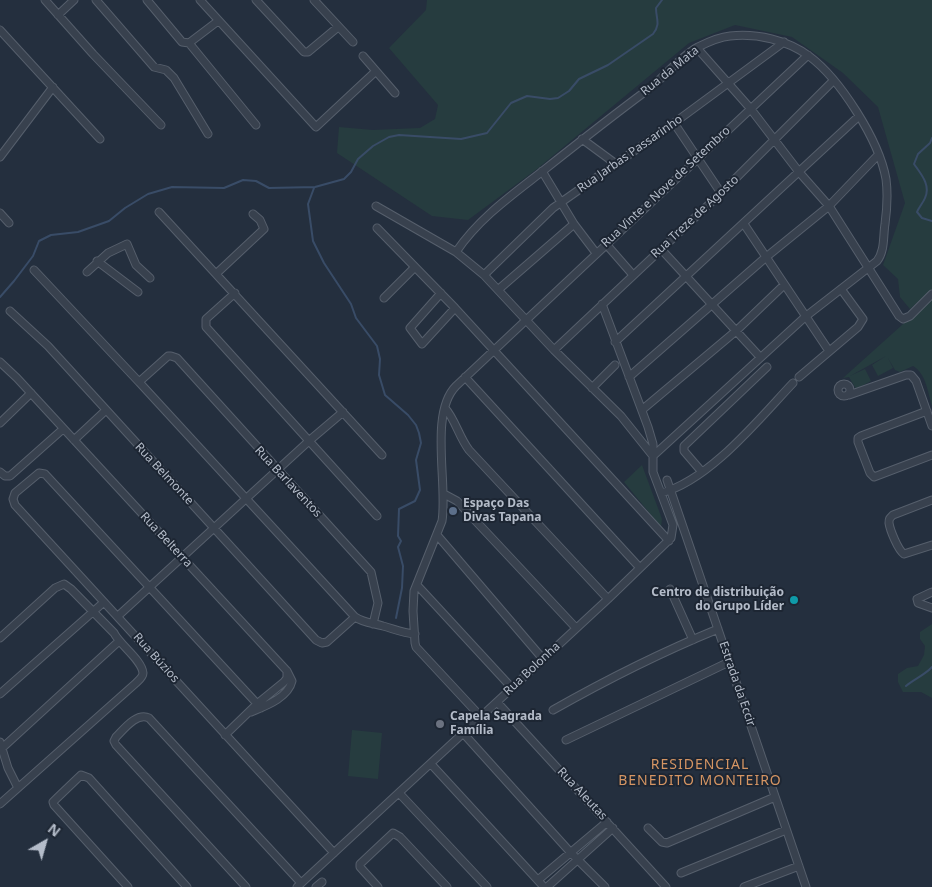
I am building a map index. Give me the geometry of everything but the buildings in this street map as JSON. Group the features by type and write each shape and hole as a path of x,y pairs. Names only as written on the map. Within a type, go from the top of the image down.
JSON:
{"street":[{"path":"45,0 161,125"},
{"path":"58,15 74,0"},
{"path":"96,0 154,66 166,70 174,78 208,134"},
{"path":"147,0 182,42 189,42 218,21"},
{"path":"200,0 316,127 357,86 376,71"},
{"path":"256,0 304,52 308,52 338,27"},
{"path":"314,0 353,42"},
{"path":"0,30 100,138"},
{"name":"Rua da Mata","path":"456,252 493,210 648,90 673,66 697,48 718,38 756,36 784,42 808,55 819,64 859,116 871,137 878,155 886,180 887,209 882,253 878,261 805,317 653,456"},
{"path":"189,42 256,125"},
{"name":"Rua Jarbas Passarinho","path":"484,275 543,217 560,203 730,83 784,42"},
{"path":"697,48 730,83 799,172 829,206 899,316 903,318 910,316 932,294"},
{"name":"Rua Vinte e Nove de Setembro","path":"446,402 451,391 465,377 808,55"},
{"path":"363,56 395,93"},
{"name":"Rua Treze de Agosto","path":"554,350 721,193 833,81"},
{"path":"0,158 53,87"},
{"path":"615,342 859,116"},
{"path":"674,123 721,193"},
{"path":"582,140 616,164"},
{"path":"629,377 829,206 878,155"},
{"path":"542,171 560,203 596,253"},
{"path":"376,206 456,252 484,275 554,350 620,416 653,456"},
{"path":"159,212 382,455"},
{"path":"0,213 9,223"},
{"path":"217,273 264,229 263,225 253,214"},
{"path":"499,289 574,224"},
{"path":"744,224 829,351"},
{"path":"377,228 495,350 669,541"},
{"path":"87,272 108,253 126,244 129,246 136,265 150,278"},
{"path":"606,244 633,275"},
{"path":"661,249 760,357"},
{"path":"97,261 138,292"},
{"path":"384,298 415,267"},
{"path":"34,270 355,617 364,622 405,634 415,634"},
{"path":"643,409 736,331 784,285"},
{"path":"799,377 858,327 863,319 841,289"},
{"path":"234,292 206,319 206,327 377,516"},
{"path":"441,293 410,329 422,344 455,308"},
{"path":"602,304 615,342 643,409 653,444 653,472 661,493 670,491 702,472 729,449 792,383"},
{"name":"Rua Belmonte","path":"10,311 48,346 316,640 322,643 327,642 355,617"},
{"name":"Rua Barlaventos","path":"139,382 168,356 177,358 371,572 378,602 373,624"},
{"name":"Rua Belterra","path":"0,362 31,393 287,672 287,678 284,682 259,706"},
{"path":"592,388 616,365"},
{"path":"702,472 684,451 684,446 767,367"},
{"path":"849,395 906,375 911,375 916,381 932,426"},
{"path":"465,377 640,568"},
{"path":"0,423 31,393"},
{"path":"446,402 441,467 444,508 437,535 417,585 413,605 416,647 481,717"},
{"path":"446,402 458,434 468,450 608,599"},
{"path":"74,440 105,410"},
{"path":"927,411 861,436 858,438 858,442 870,473 874,477 932,455"},
{"path":"118,616 343,412"},
{"path":"1,472 5,476 10,476 63,428"},
{"name":"Rua Búzios","path":"150,587 43,473 39,474 16,493 14,502 334,853"},
{"name":"Estrada da Eccir","path":"667,480 806,887"},
{"name":"Rua Bolonha","path":"299,885 669,541 674,530 661,493"},
{"path":"444,494 457,502 576,628"},
{"path":"932,500 890,517 889,523 899,550 904,554 932,545"},
{"path":"437,535 543,659"},
{"path":"0,638 55,588 62,584 66,585 94,612 114,634 118,642 131,654 141,668 142,675 136,683 0,804"},
{"path":"417,585 512,688"},
{"path":"150,587 259,706 225,735"},
{"path":"670,588 693,640"},
{"path":"932,592 918,597 917,601 932,608"},
{"path":"0,694 104,602"},
{"path":"552,710 583,693 718,629"},
{"path":"18,788 8,768 1,747 118,642"},
{"path":"566,740 729,662"},
{"name":"Rua Aleutas","path":"497,702 666,887"},
{"path":"246,887 116,745 114,741 116,737 138,717 145,716 149,718 299,885"},
{"path":"464,733 605,887"},
{"path":"431,764 546,887 613,828"},
{"path":"128,887 54,805 54,800 78,777 84,775 187,887"},
{"path":"399,793 487,887"},
{"path":"648,828 662,842 667,843 775,797"},
{"path":"538,880 607,822"},
{"path":"681,873 786,830"},
{"path":"378,887 360,867 360,864 393,833 400,837 447,887"},
{"path":"744,887 799,866"}],"green space":[{"path":"427,0 932,0 932,289 910,309 900,297 898,279 883,265 905,203 878,107 843,73 792,37 735,25 689,43 537,169 468,220 432,216 337,153 339,127 373,130 420,128 435,119 438,105 389,48 426,10"},
{"path":"932,298 932,406 924,378 913,366 900,372 895,370 888,358 893,368 878,376 872,365 886,356 850,376 865,369 871,381 856,389 849,377 843,378"},
{"path":"642,465 662,519 661,527 624,482"},
{"path":"932,624 932,698 921,692 903,692 898,682 898,674 907,668 918,666 924,655 925,646 920,639 920,632"},
{"path":"352,730 382,733 378,779 348,776"}],"waterway":[{"path":"0,297 33,256 39,241 51,235 78,232 109,221 125,208 148,194 172,187 224,188 243,180 256,181 269,188 315,187 344,179 351,172 358,159 373,146 389,137 399,135 461,139 487,133 511,103 527,96 550,99 558,98 569,91 579,79 608,65 653,34 657,24 656,8 662,0"},
{"path":"932,138 930,143 918,154 914,164 920,172 927,189 925,198 917,212 922,218 932,221"},
{"path":"314,188 308,204 313,241 324,263 351,304 356,318 377,346 380,359 379,375 385,395 408,415 416,425 421,443 416,460 420,490 415,501 399,509 398,536 401,541 398,547 403,566 402,588 396,618"},
{"path":"906,686 932,667"}],"place":[{"name":"Espaço Das Divas Tapana","path":"453,511"},
{"name":"Centro de distribuição do Grupo Líder","path":"794,600"},
{"name":"Capela Sagrada Família","path":"440,724"}],"district":[{"name":"RESIDENCIAL BENEDITO MONTEIRO","path":"700,774"}]}
